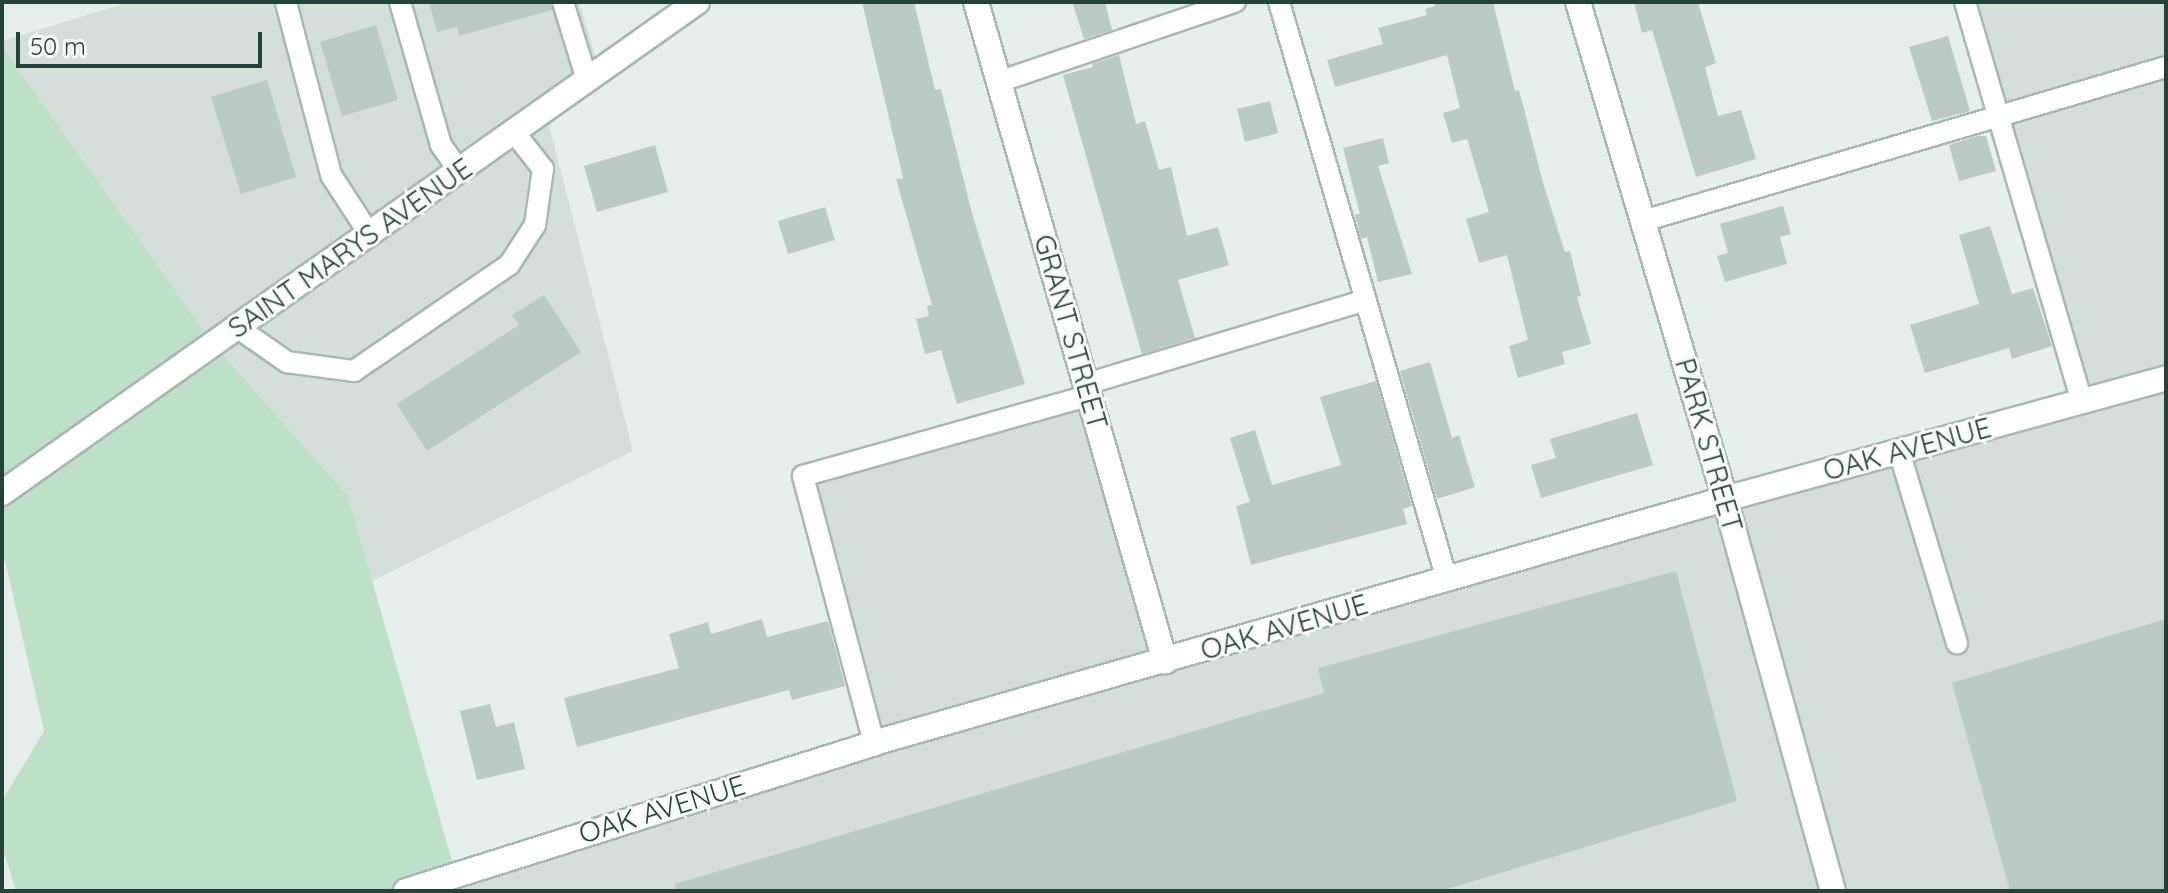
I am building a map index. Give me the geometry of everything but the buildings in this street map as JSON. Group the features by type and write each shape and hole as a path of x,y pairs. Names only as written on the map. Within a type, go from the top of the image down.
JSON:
{"street":[{"name":"SAINT MARYS AVENUE","path":"2,493 697,2"},
{"name":"GRANT STREET","path":"976,2 1165,661"},
{"name":"PARK STREET","path":"1578,2 1725,499 1833,891"},
{"name":"OAK AVENUE","path":"406,891 874,743 1725,499 2166,378"}],"lane":[{"path":"400,2 441,145 459,171"},
{"path":"563,2 587,80"},
{"path":"1001,81 1235,2"},
{"path":"1279,2 1447,580"},
{"path":"1965,2 2082,401"},
{"path":"286,3 331,175 370,235"},
{"path":"1643,221 2166,67"},
{"path":"238,328 287,362 354,371 509,265 535,225 543,169 514,132"},
{"path":"874,743 803,476 1087,390 1366,300"},
{"path":"1899,451 1957,643"}],"shaded area":[{"path":"129,2 579,2 600,71 545,110 633,451 372,581 348,496 214,345 2,46 2,41"},
{"path":"1965,2 2166,2 2166,891 406,891 873,743 803,476 1088,396 1165,661 2082,401"}],"green space":[{"path":"2,46 214,345 348,496 456,875 406,891 16,891 2,846 2,801 44,731 2,548"}]}
